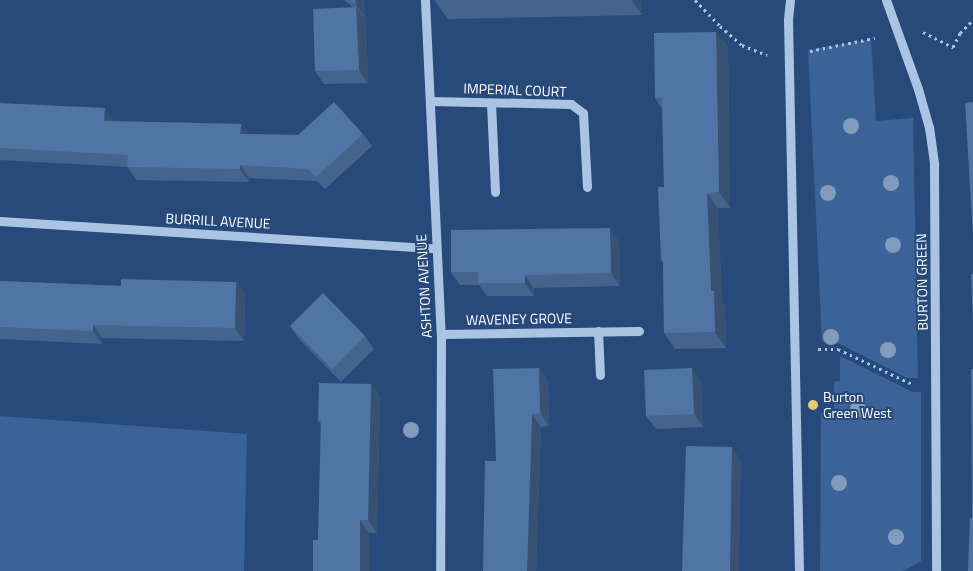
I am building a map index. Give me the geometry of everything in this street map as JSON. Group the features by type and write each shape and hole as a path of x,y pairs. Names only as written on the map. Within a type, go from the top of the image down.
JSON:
{"street":[{"name":"ASHTON AVENUE","path":"424,0 430,101 435,248 441,334 440,571"},
{"path":"790,0 788,55 796,349 799,571"},
{"name":"BURTON GREEN","path":"886,0 929,127 934,164 937,384 936,571"},
{"name":"IMPERIAL COURT","path":"430,101 571,104 583,114 587,187"},
{"path":"491,103 495,192"},
{"name":"BURRILL AVENUE","path":"0,221 435,248"},
{"path":"598,331 600,375"},
{"name":"WAVENEY GROVE","path":"441,334 639,331"}],"path":[{"path":"696,0 720,26 742,45 762,55 788,55 920,30 953,46 960,33 973,20"},
{"path":"796,349 838,350 913,385 937,384"}],"shaded area":[{"path":"871,39 876,121 913,118 918,378 907,378 840,344 822,341 808,50"},
{"path":"840,356 913,392 921,392 921,561 903,571 820,571 821,413 834,412 834,382 840,381"},
{"path":"0,416 247,434 244,571 0,571"}],"building":[{"path":"356,7 359,70 315,71 313,9"},
{"path":"716,32 719,192 707,193 711,291 714,291 715,332 664,333 663,260 661,260 658,187 664,187 662,98 655,98 654,33"},
{"path":"334,102 363,134 316,177 308,169 240,165 240,169 127,167 128,155 0,148 0,103 105,108 104,121 241,124 240,134 298,135"},
{"path":"973,102 973,236 965,103"},
{"path":"610,228 611,273 525,275 525,283 478,283 478,272 451,272 451,230"},
{"path":"971,274 973,274 973,326"},
{"path":"121,279 236,282 235,328 93,325 93,331 0,327 0,281 121,286"},
{"path":"323,293 365,336 332,369 290,326"},
{"path":"539,368 540,413 532,414 527,571 483,571 485,461 496,461 493,369"},
{"path":"692,368 694,414 646,416 644,370"},
{"path":"971,369 973,369 973,571 968,571 970,518 972,518"},
{"path":"319,383 371,384 368,520 360,520 360,571 313,571 313,540 318,540 321,421 318,421"},
{"path":"686,446 732,447 730,571 682,571"}],"place":[{"name":"Burton Green West","path":"813,405"}]}
